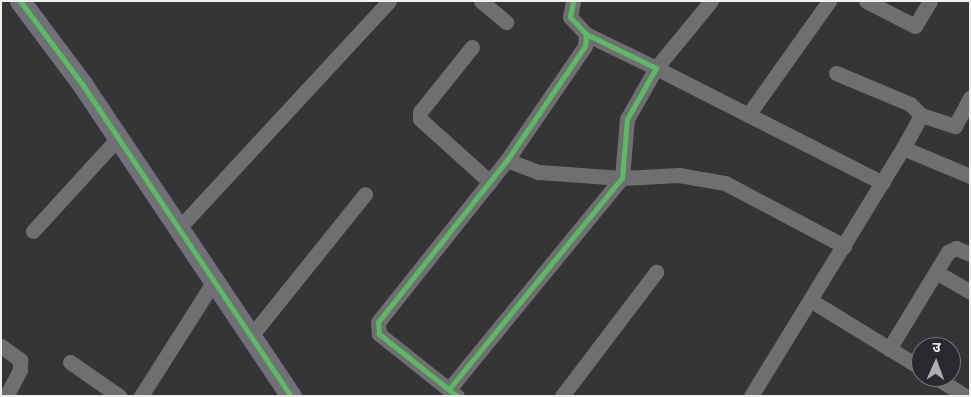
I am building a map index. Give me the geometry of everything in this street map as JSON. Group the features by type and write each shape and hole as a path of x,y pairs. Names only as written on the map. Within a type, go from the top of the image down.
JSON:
{"street":[{"path":"20,1 118,138 290,396"},
{"path":"179,228 389,1"},
{"path":"481,1 506,22"},
{"path":"573,1 570,17 586,34 883,183"},
{"path":"586,34 585,46 507,160 377,328 453,392 622,178 627,119 656,68 711,1"},
{"path":"748,115 829,1"},
{"path":"866,1 915,26 930,1"},
{"path":"472,47 420,112 420,119 490,182"},
{"path":"836,73 910,104 921,115 955,126 970,98"},
{"path":"757,394 810,300 883,183 921,115"},
{"path":"33,231 118,138"},
{"path":"903,148 970,176"},
{"path":"507,160 538,172 622,178 679,175 726,183 844,246"},
{"path":"251,336 365,194"},
{"path":"889,349 952,249 970,254"},
{"path":"562,396 656,272"},
{"path":"936,272 970,292"},
{"path":"141,396 214,281"},
{"path":"810,300 911,362"},
{"path":"1,346 20,360 20,370 6,396"},
{"path":"70,362 119,396"},
{"path":"951,387 965,396"}],"cycle path":[{"path":"20,1 82,84 291,396"},
{"path":"457,396 379,334 378,322 507,160 585,46 586,34 570,17 573,1"},
{"path":"449,389 622,178 627,119 656,68 586,34"}]}
